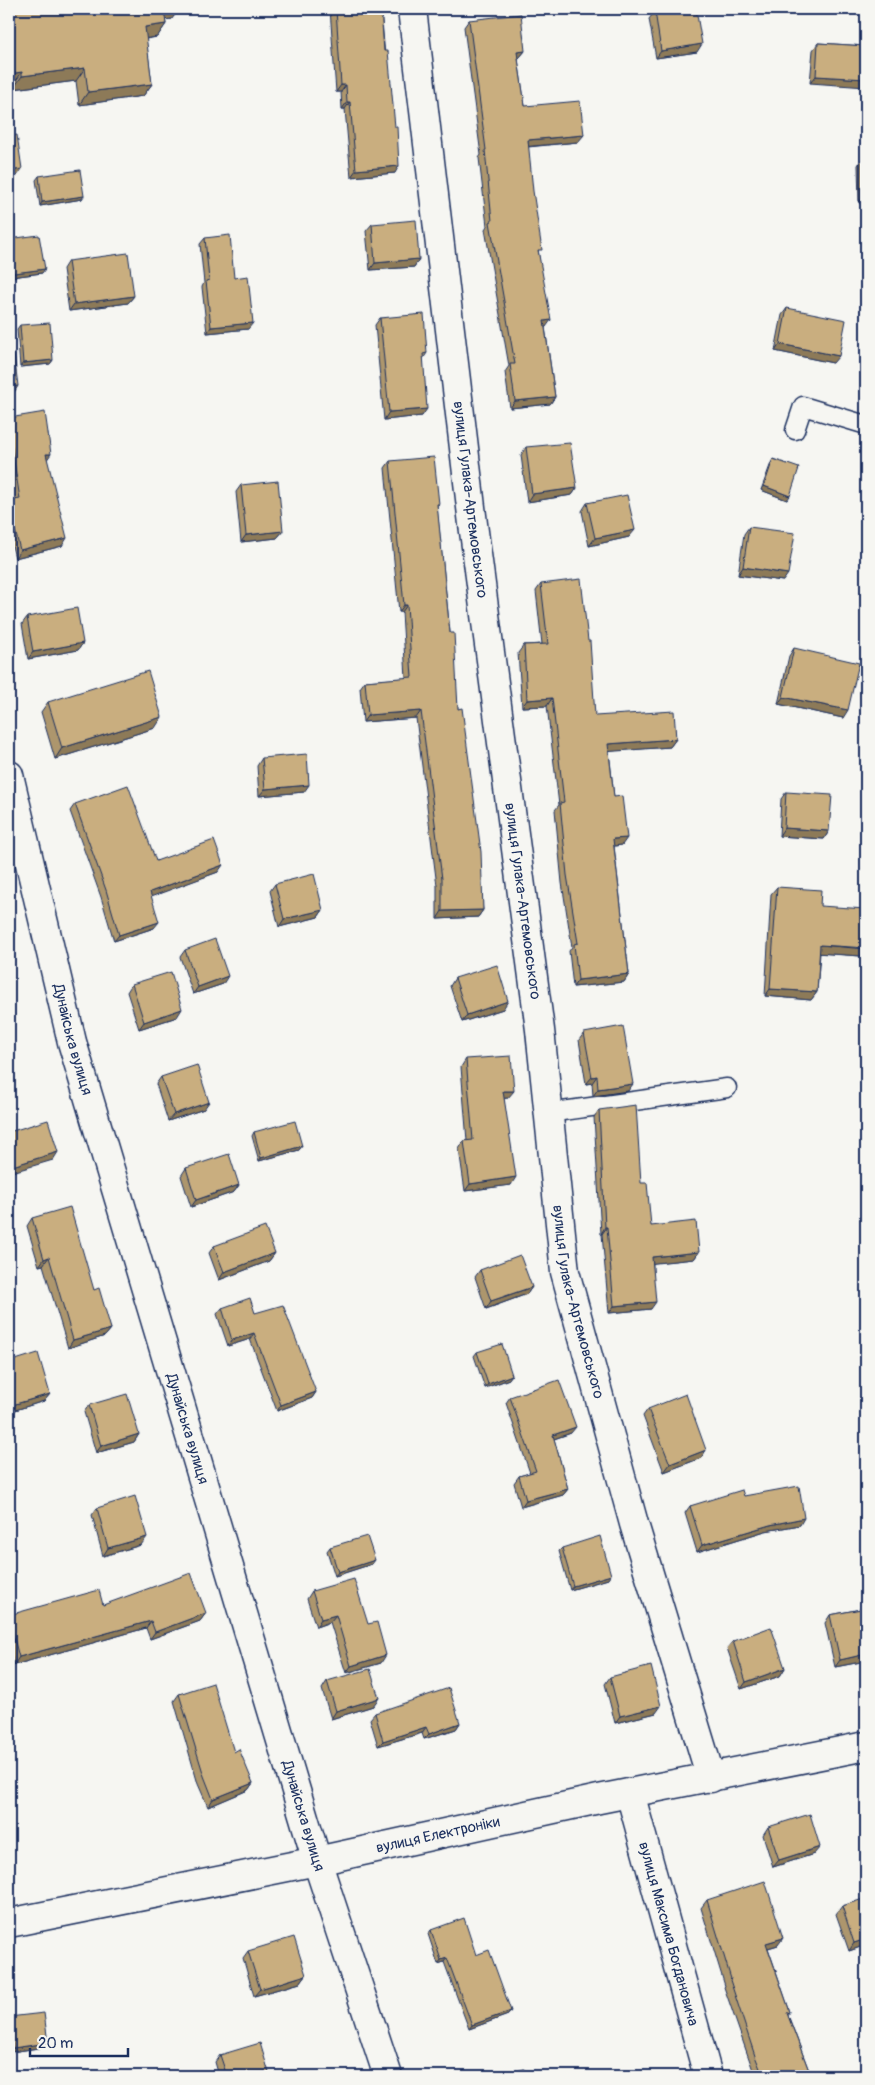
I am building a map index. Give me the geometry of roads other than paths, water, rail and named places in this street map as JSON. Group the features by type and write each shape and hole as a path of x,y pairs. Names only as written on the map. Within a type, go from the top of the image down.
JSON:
{"street":[{"name":"вулиця Гулака-Артемовського","path":"412,9 473,524 538,1022 565,1272 634,1524 711,1778"},
{"name":"Дунайська вулиця","path":"9,774 72,1042 317,1861 388,2076"},
{"name":"вулиця Електроніки","path":"9,1924 317,1861 630,1793 866,1746"},
{"name":"вулиця Максима Богдановича","path":"630,1793 708,2076"}],"lane":[{"path":"795,430 803,406 866,425"},
{"path":"548,1113 727,1088"}]}
